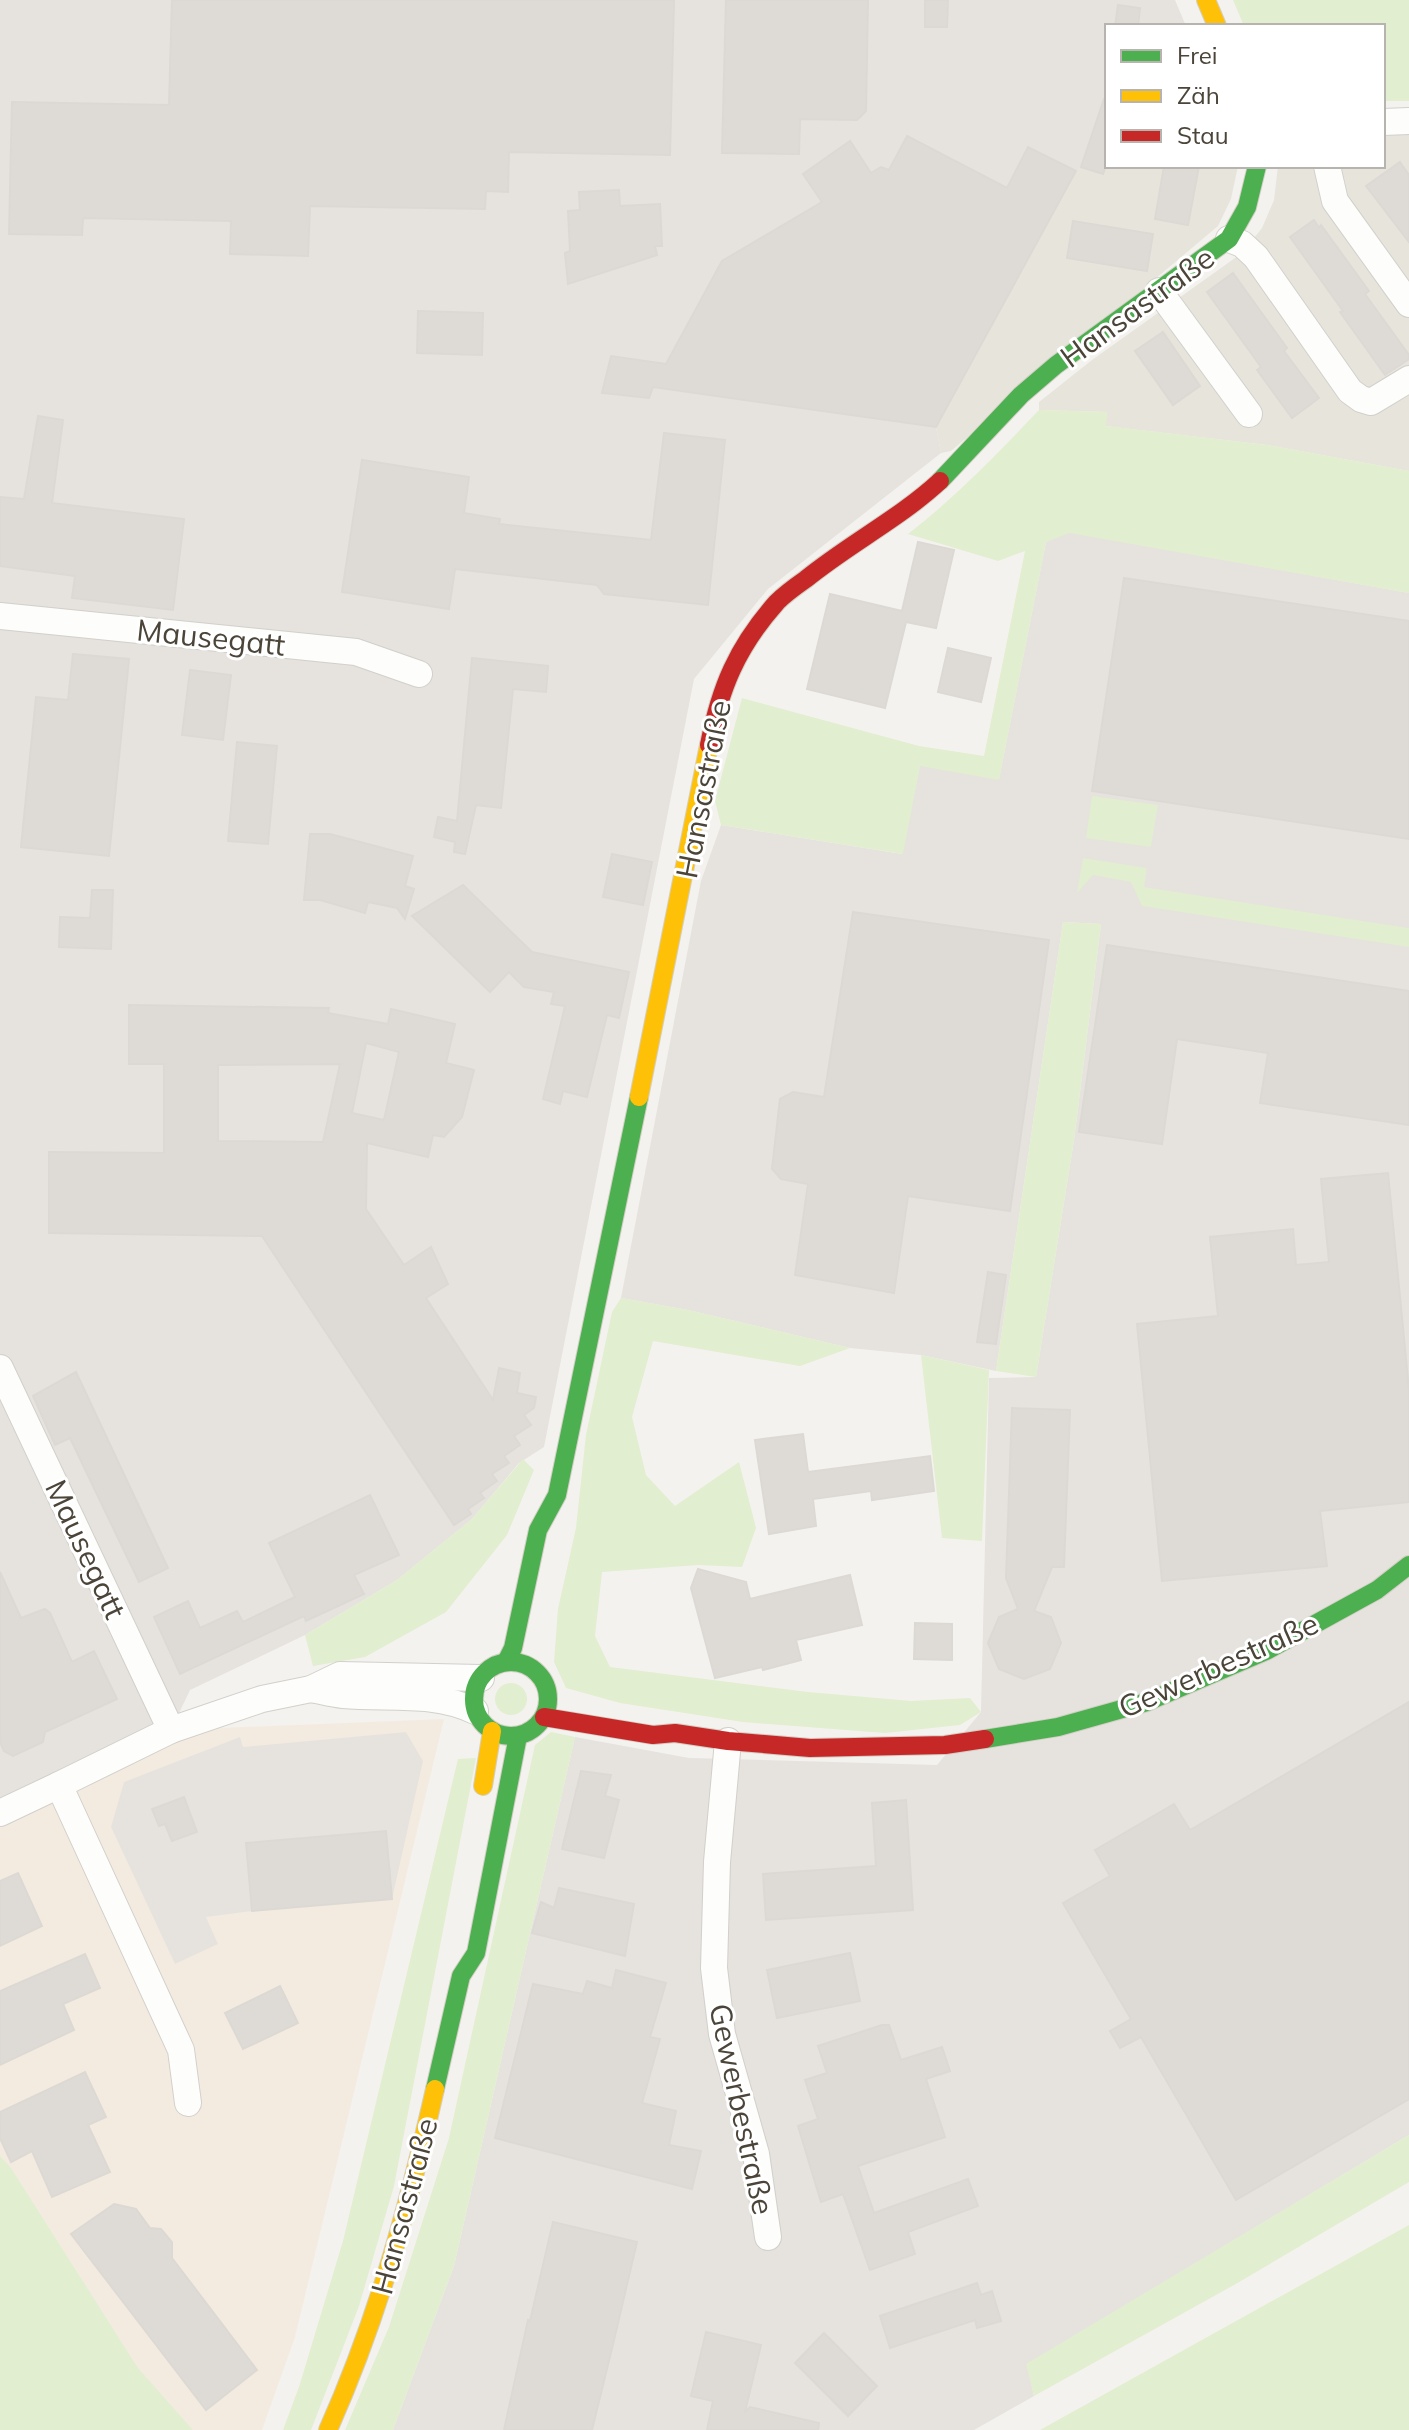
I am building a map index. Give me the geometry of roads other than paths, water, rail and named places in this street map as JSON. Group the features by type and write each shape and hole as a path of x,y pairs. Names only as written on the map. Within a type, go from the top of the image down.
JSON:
{"street":[{"path":"1206,0 1216,24"},
{"path":"1385,122 1409,121"},
{"name":"Hansastraße","path":"506,1662 513,1648 538,1530 557,1495 713,726 723,687 737,656 778,601 818,569 924,496 1021,395 1056,365 1229,239 1247,207 1257,168"},
{"path":"1327,168 1335,201 1409,304"},
{"path":"1229,239 1242,244 1256,257 1350,391 1371,402 1409,379"},
{"path":"1159,291 1249,414"},
{"name":"Mausegatt","path":"0,616 356,652 419,674"},
{"name":"Mausegatt","path":"0,1368 171,1730"},
{"name":"Hansastraße","path":"557,1495 560,1521"},
{"name":"Gewerbestraße","path":"544,1717 653,1735 675,1733 810,1748 945,1745 1058,1727 1147,1702 1266,1651 1377,1590 1409,1565"},
{"path":"311,1689 340,1695 413,1697 460,1703 483,1721 509,1736 518,1736 529,1732 544,1717 555,1695 540,1676 535,1662 506,1662 488,1670 475,1688 483,1721 480,1804"},
{"path":"0,1813 171,1730 262,1699 311,1689 340,1675 481,1678"},
{"name":"Gewerbestraße","path":"615,1710 656,1720 675,1733"},
{"name":"Hansastraße","path":"328,2430 357,2362 411,2191 461,1976 476,1953 518,1736"},
{"name":"Gewerbestraße","path":"728,1741 717,1862 714,1968 722,2034 756,2154 768,2237"},
{"path":"59,1785 181,2050 188,2103"},
{"path":"453,1954 461,1976"}]}
